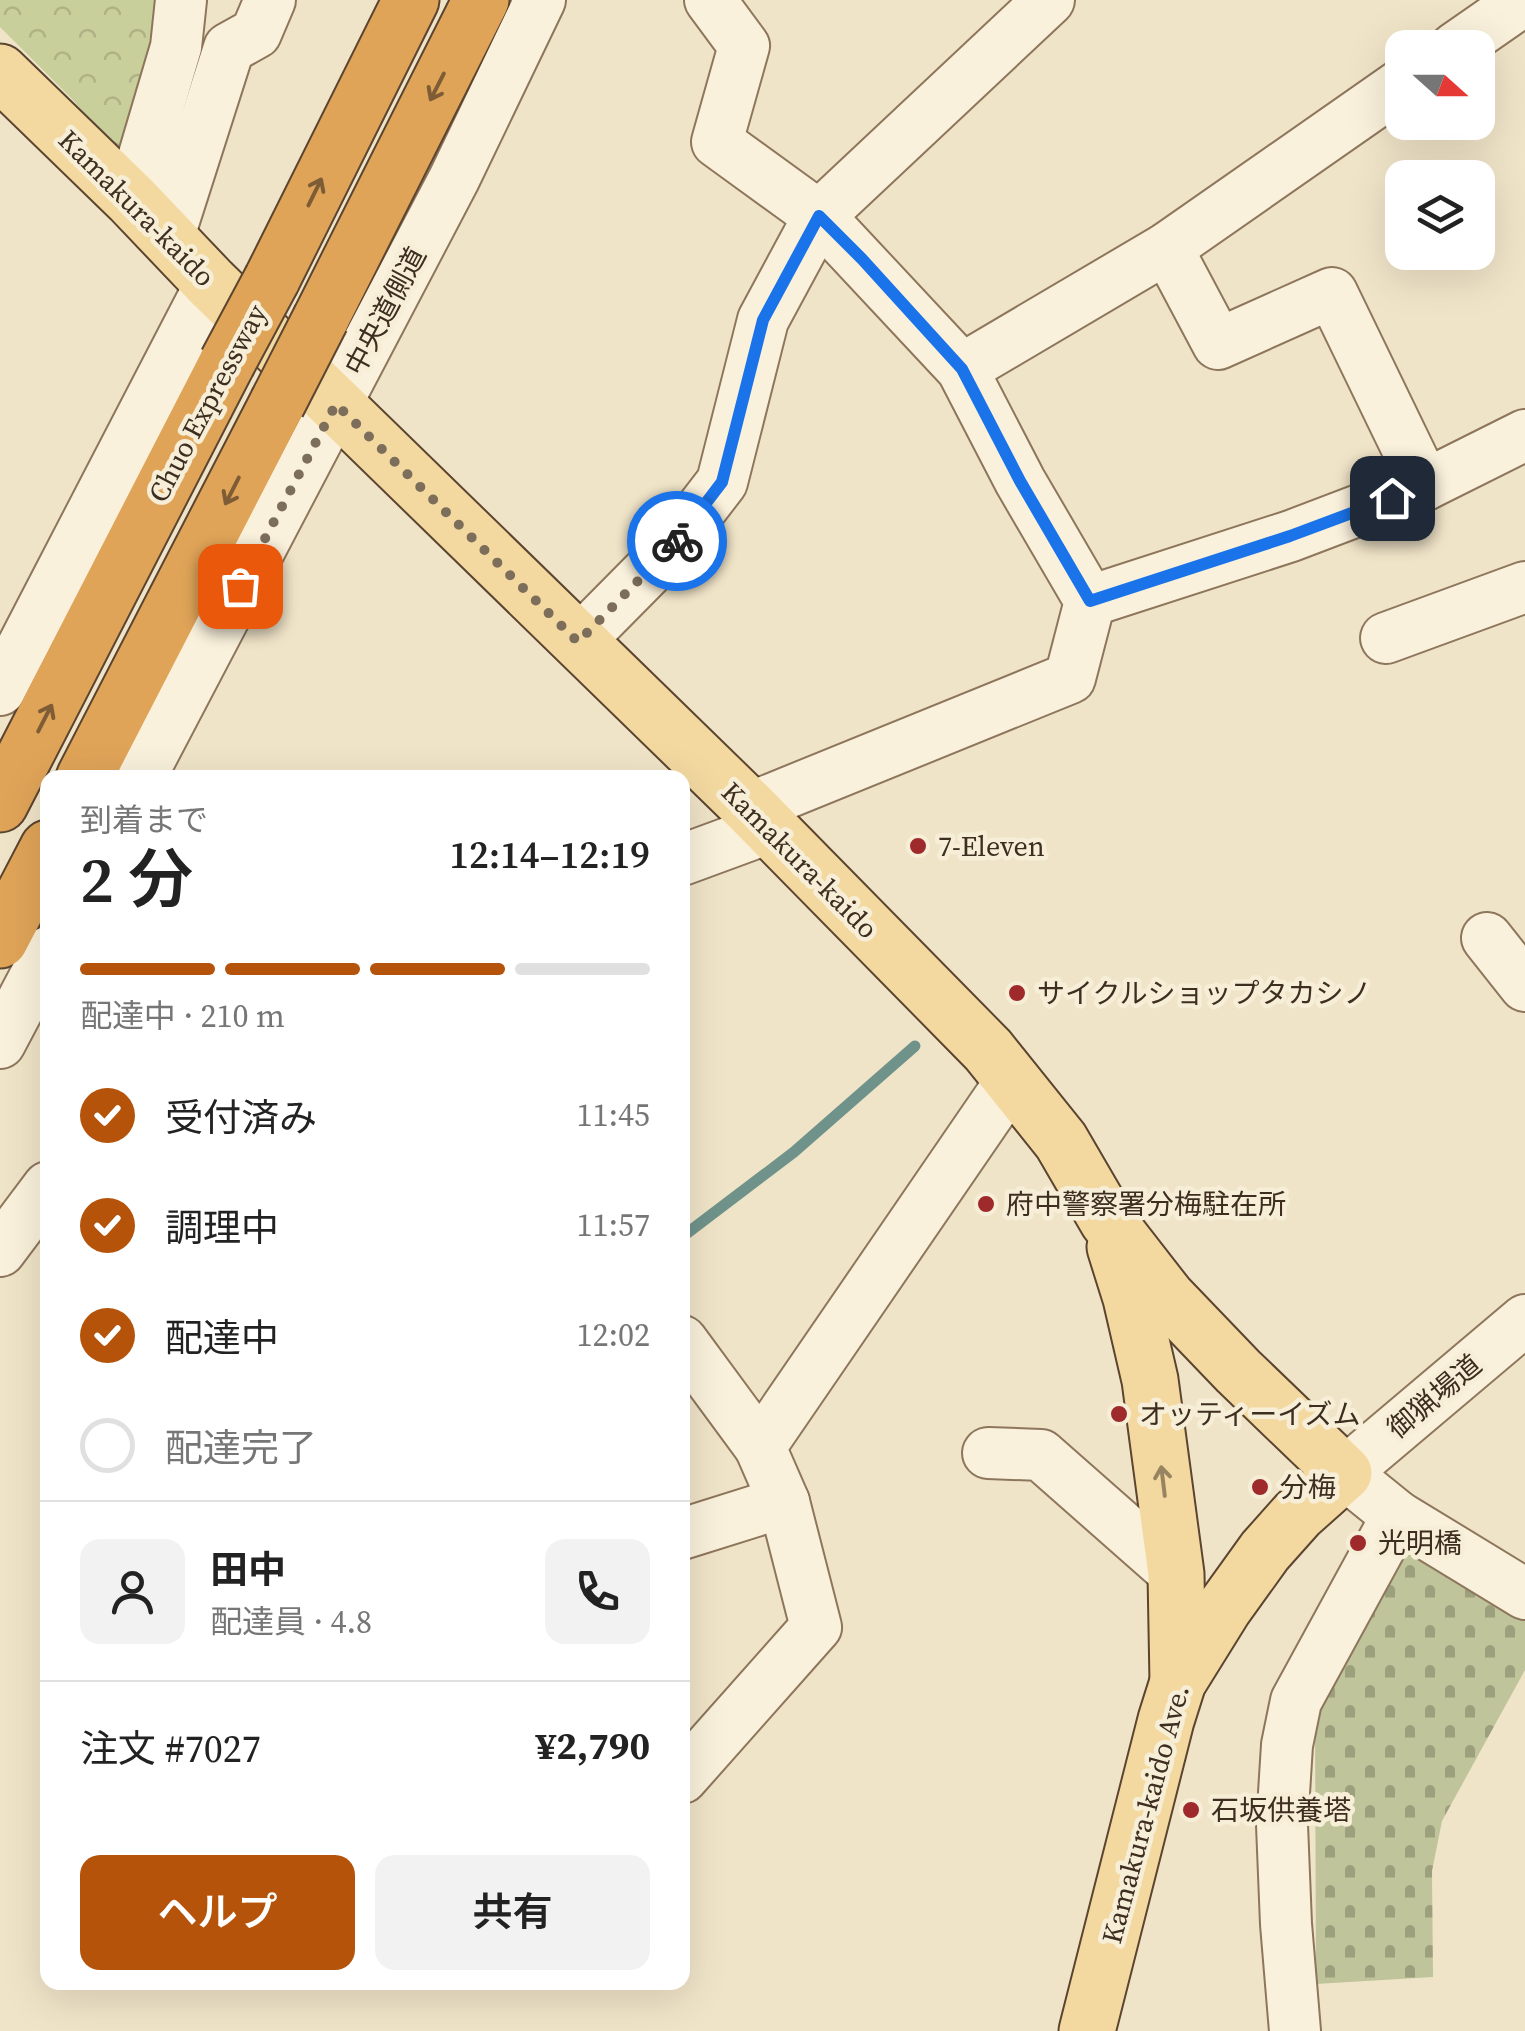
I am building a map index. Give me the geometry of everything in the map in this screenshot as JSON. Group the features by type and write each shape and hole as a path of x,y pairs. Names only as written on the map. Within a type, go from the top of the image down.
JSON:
{"highway":[{"name":"Chuo Expressway","path":"0,804 272,279 411,0"},
{"path":"88,770 481,0"},
{"path":"0,940 40,863"}],"main road":[{"name":"Kamakura-kaido","path":"0,72 760,818 988,1050 1061,1141 1107,1220 1167,1297 1238,1372 1344,1473"},
{"path":"1107,1220 1150,1380 1176,1574 1178,1682"},
{"name":"Kamakura-kaido Ave.","path":"1086,2031 1178,1682 1265,1551 1298,1514 1344,1473"}],"street":[{"path":"131,199 176,47 182,0"},
{"path":"168,239 229,48 256,32 270,0"},
{"name":"中央道側道","path":"144,770 454,179 540,0"},
{"path":"690,856 760,818 1070,678 1090,601 1020,481 962,369 819,216 717,142 744,46 710,0"},
{"path":"578,642 672,547 722,482 763,320 819,216 1049,0"},
{"path":"1482,30 1524,0"},
{"path":"962,369 1166,248 1385,96"},
{"path":"1166,248 1218,344 1332,293 1425,485"},
{"path":"0,690 211,283"},
{"path":"1090,601 1290,536 1425,485 1525,435"},
{"path":"1386,638 1525,587"},
{"path":"1486,938 1525,986"},
{"path":"0,1042 40,967"},
{"path":"760,1446 1013,1078"},
{"path":"0,1251 40,1198"},
{"name":"御猟場道","path":"1344,1473 1525,1320"},
{"path":"690,1352 760,1446 784,1502 816,1627 690,1769"},
{"path":"988,1453 1041,1455 1176,1574"},
{"path":"1344,1473 1398,1516 1525,1594"},
{"path":"690,1531 784,1502"},
{"path":"1295,2031 1283,1845 1287,1745 1296,1701 1398,1516"}],"green space":[{"path":"0,0 165,3 131,135 118,153 72,99 0,27"},
{"path":"1401,1546 1525,1614 1525,1670 1442,1821 1432,1871 1433,1977 1316,1984 1315,1709"}],"waterway":[{"path":"690,1231 794,1152 915,1046"}],"way so far":[{"path":"240,586 336,404 578,642 677,541"}],"place":[{"name":"7-Eleven","path":"918,846"},
{"name":"サイクルショップタカシノ","path":"1017,993"},
{"name":"府中警察署分梅駐在所","path":"986,1204"},
{"name":"オッティーイズム","path":"1119,1414"},
{"name":"分梅","path":"1260,1487"},
{"name":"光明橋","path":"1358,1543"},
{"name":"石坂供養塔","path":"1191,1810"}],"route":[{"path":"677,541 722,482 763,320 819,216 962,369 1020,481 1090,601 1290,536 1392,498"}]}
